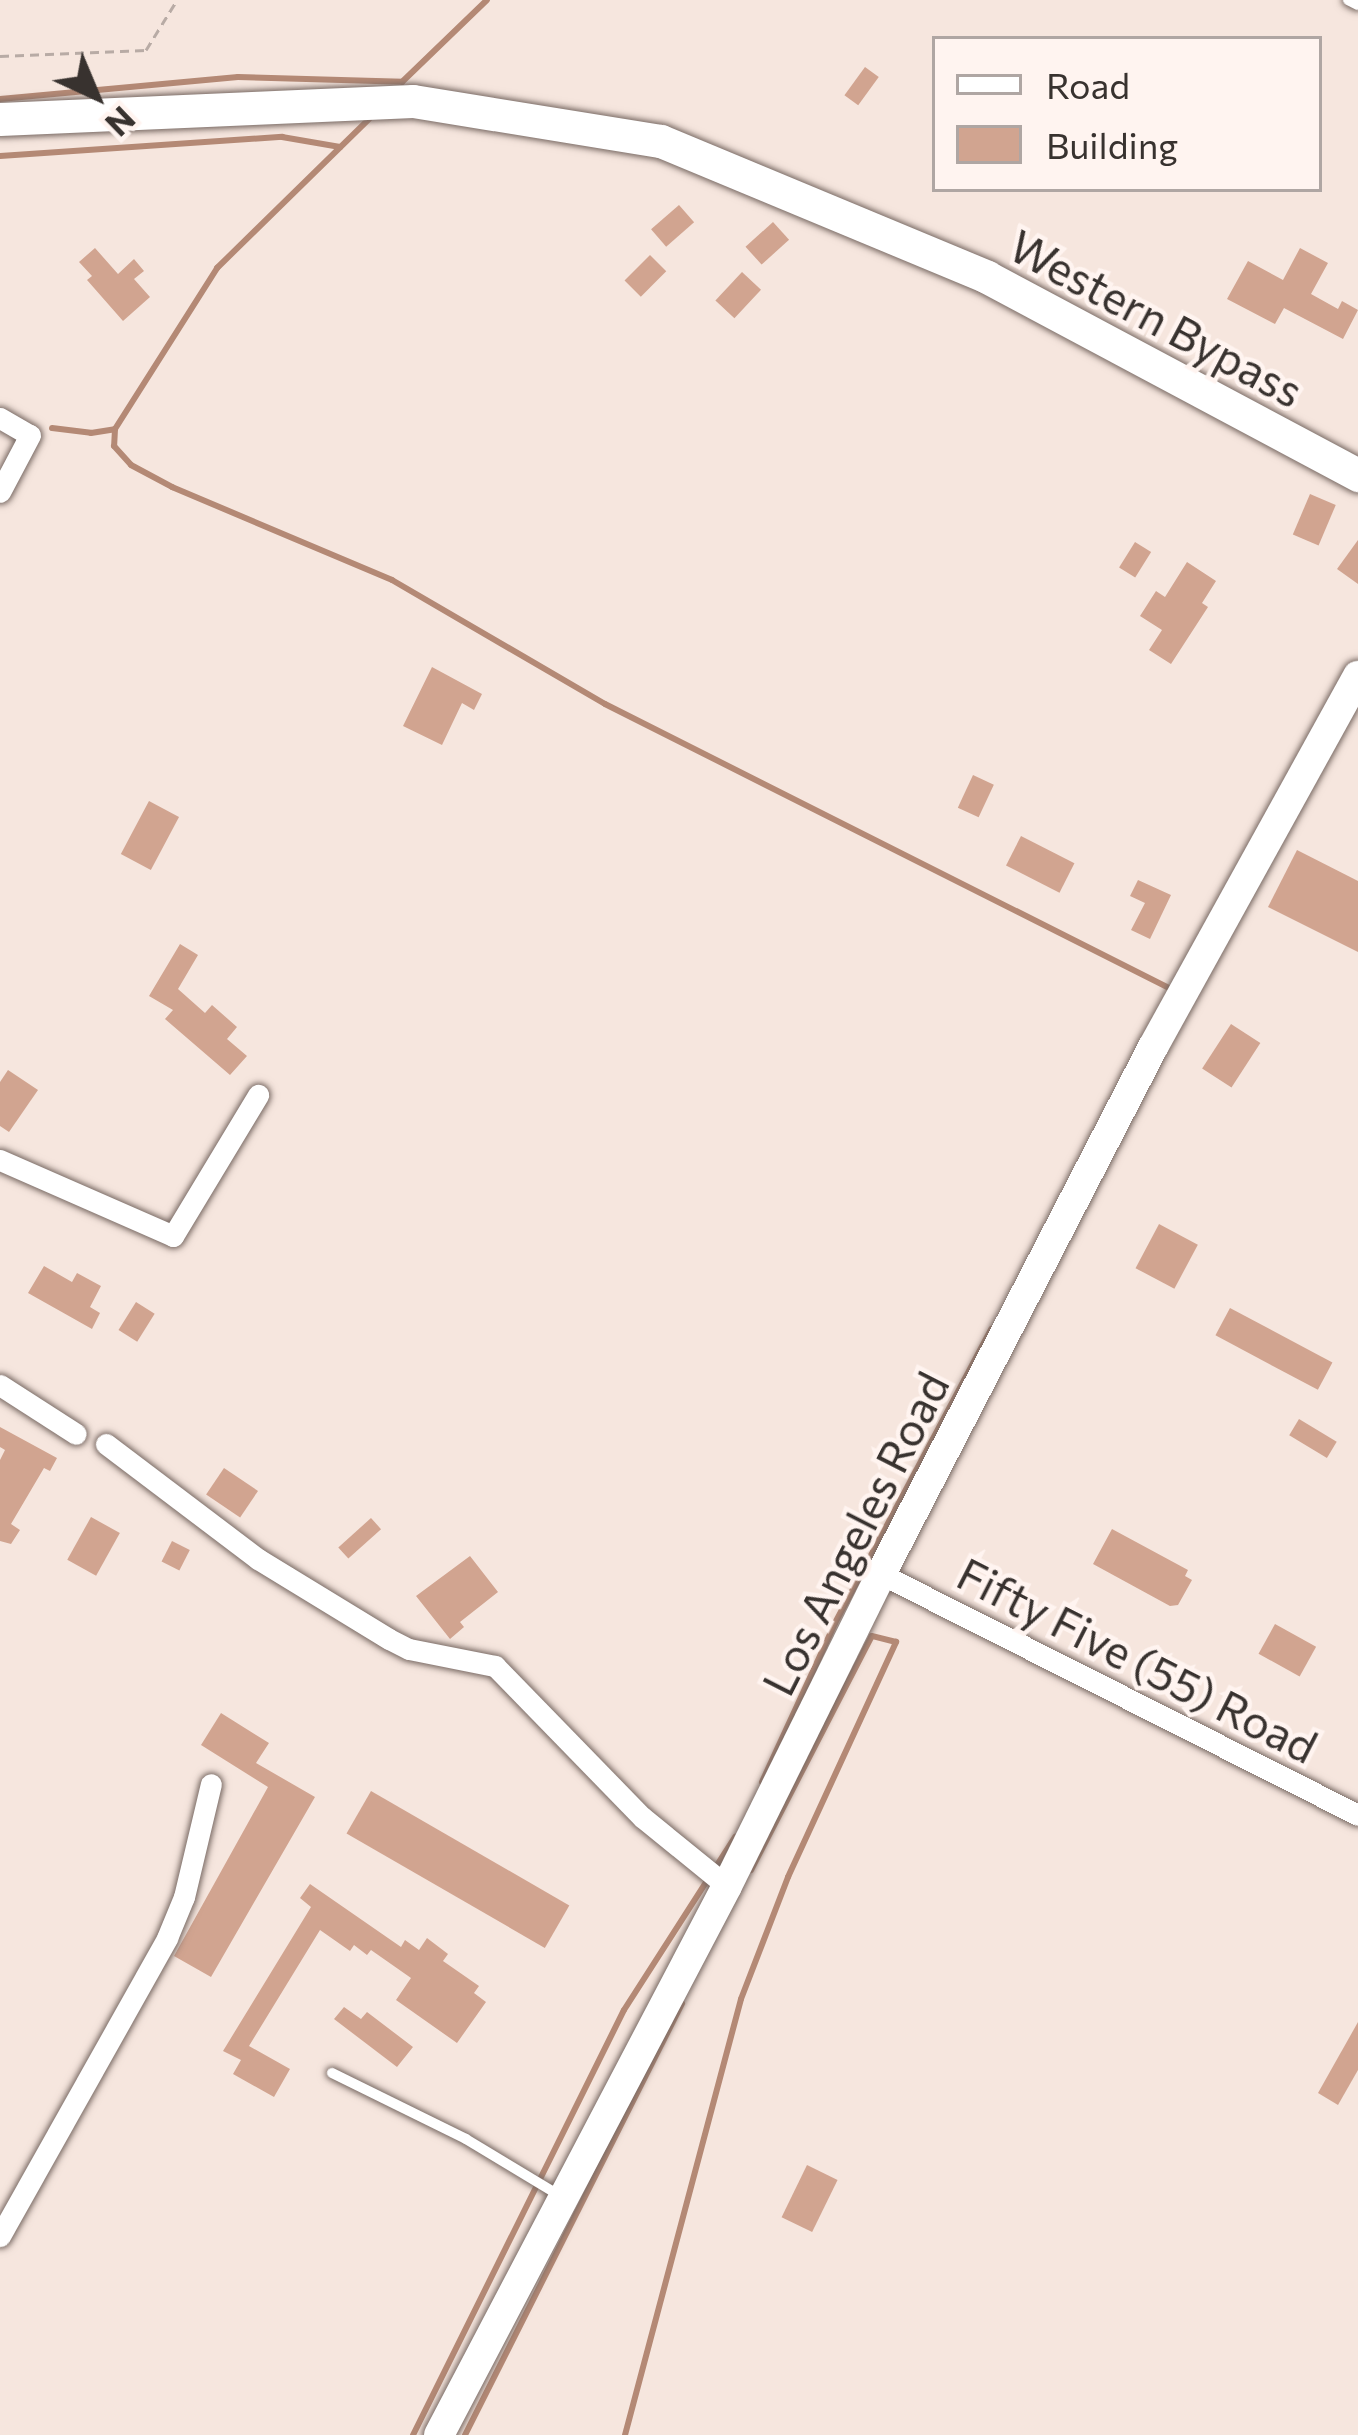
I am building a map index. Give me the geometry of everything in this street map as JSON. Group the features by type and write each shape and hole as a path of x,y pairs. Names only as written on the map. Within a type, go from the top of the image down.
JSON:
{"main road":[{"name":"Western Bypass","path":"0,119 413,101 661,141 987,277 1358,475"},
{"name":"Los Angeles Road","path":"439,2435 727,1886 881,1574 1154,1047 1358,676"}],"street":[{"path":"0,418 30,435 0,492"},
{"path":"0,1160 173,1236 258,1095"},
{"path":"0,1385 76,1435"},
{"path":"106,1444 258,1558 389,1640 409,1649 495,1666 642,1817 727,1886"},
{"name":"Fifty Five (55) Road","path":"881,1574 1358,1815"},
{"path":"0,2236 167,1938 184,1897 212,1784"}],"lane":[{"path":"1348,0 1358,5"},
{"path":"332,2073 466,2139 565,2199"}],"path":[{"path":"0,56 146,50 177,0"}],"building":[{"path":"865,67 879,77 858,105 844,95"},
{"path":"679,205 694,222 666,247 651,229"},
{"path":"773,222 789,240 762,265 746,247"},
{"path":"95,248 118,274 134,259 144,271 134,279 150,297 123,321 87,280 92,276 79,262"},
{"path":"1300,248 1328,263 1311,294 1338,309 1342,301 1358,310 1343,339 1284,308 1275,324 1227,299 1248,261 1283,280"},
{"path":"650,255 666,271 641,297 625,280"},
{"path":"742,272 761,290 734,318 715,301"},
{"path":"1310,494 1336,505 1319,545 1293,535"},
{"path":"1358,540 1358,584 1337,569"},
{"path":"1135,542 1151,552 1135,578 1119,567"},
{"path":"1187,562 1216,581 1202,603 1208,607 1171,664 1149,650 1162,630 1140,616 1156,591 1165,597"},
{"path":"432,667 482,694 474,710 462,703 442,745 403,726"},
{"path":"973,775 994,785 979,817 958,808"},
{"path":"149,801 179,817 151,870 121,854"},
{"path":"1021,836 1074,863 1059,893 1006,865"},
{"path":"1297,850 1358,881 1358,952 1268,907"},
{"path":"1138,880 1171,895 1150,939 1131,930 1145,903 1130,896"},
{"path":"180,944 198,955 178,989 205,1013 212,1005 237,1027 227,1039 247,1056 230,1075 165,1019 173,1010 149,996"},
{"path":"1231,1024 1260,1043 1231,1088 1202,1068"},
{"path":"8,1070 38,1090 9,1132 0,1126 0,1082"},
{"path":"1159,1224 1198,1245 1174,1289 1136,1268"},
{"path":"44,1266 72,1282 77,1273 101,1286 90,1307 100,1313 92,1329 28,1293"},
{"path":"136,1302 155,1314 137,1342 119,1330"},
{"path":"1230,1308 1332,1362 1318,1390 1215,1335"},
{"path":"1299,1419 1337,1442 1327,1458 1289,1435"},
{"path":"0,1427 57,1458 50,1471 44,1468 11,1524 20,1530 11,1544 0,1541 0,1460 5,1450 0,1447"},
{"path":"224,1468 258,1491 240,1517 206,1495"},
{"path":"91,1517 120,1533 96,1576 67,1560"},
{"path":"371,1518 381,1529 348,1559 338,1547"},
{"path":"1112,1529 1188,1570 1185,1576 1192,1580 1178,1605 1170,1606 1093,1564"},
{"path":"172,1541 190,1550 179,1571 162,1561"},
{"path":"470,1556 498,1592 460,1622 464,1627 450,1639 416,1596"},
{"path":"1275,1624 1316,1647 1300,1677 1259,1654"},
{"path":"221,1713 269,1743 256,1763 315,1797 211,1977 174,1956 268,1787 201,1745"},
{"path":"371,1791 569,1906 545,1948 346,1833"},
{"path":"310,1884 401,1947 405,1940 419,1950 427,1938 448,1954 443,1961 479,1986 474,1993 486,2002 457,2043 396,2000 411,1978 371,1950 367,1955 354,1945 350,1951 320,1930 249,2046 290,2069 274,2097 233,2074 241,2060 223,2051 311,1907 300,1898"},
{"path":"344,2007 361,2019 367,2012 413,2047 397,2067 334,2019"},
{"path":"1358,2022 1358,2070 1338,2105 1318,2093"},
{"path":"807,2165 838,2180 812,2232 782,2217"}],"waterway":[{"path":"0,99 238,77 402,82 487,0"},
{"path":"52,428 91,433 115,429 217,268 369,119"},
{"path":"0,156 282,137 340,147"},
{"path":"115,429 114,446 131,465 172,487 392,580 605,704 1171,989"},
{"path":"762,1782 835,1623 991,1329"},
{"path":"751,1870 872,1636"},
{"path":"625,2435 741,1999 788,1877 896,1642 872,1636"},
{"path":"413,2435 624,2010 735,1837"},
{"path":"465,2435 682,2004"}]}
